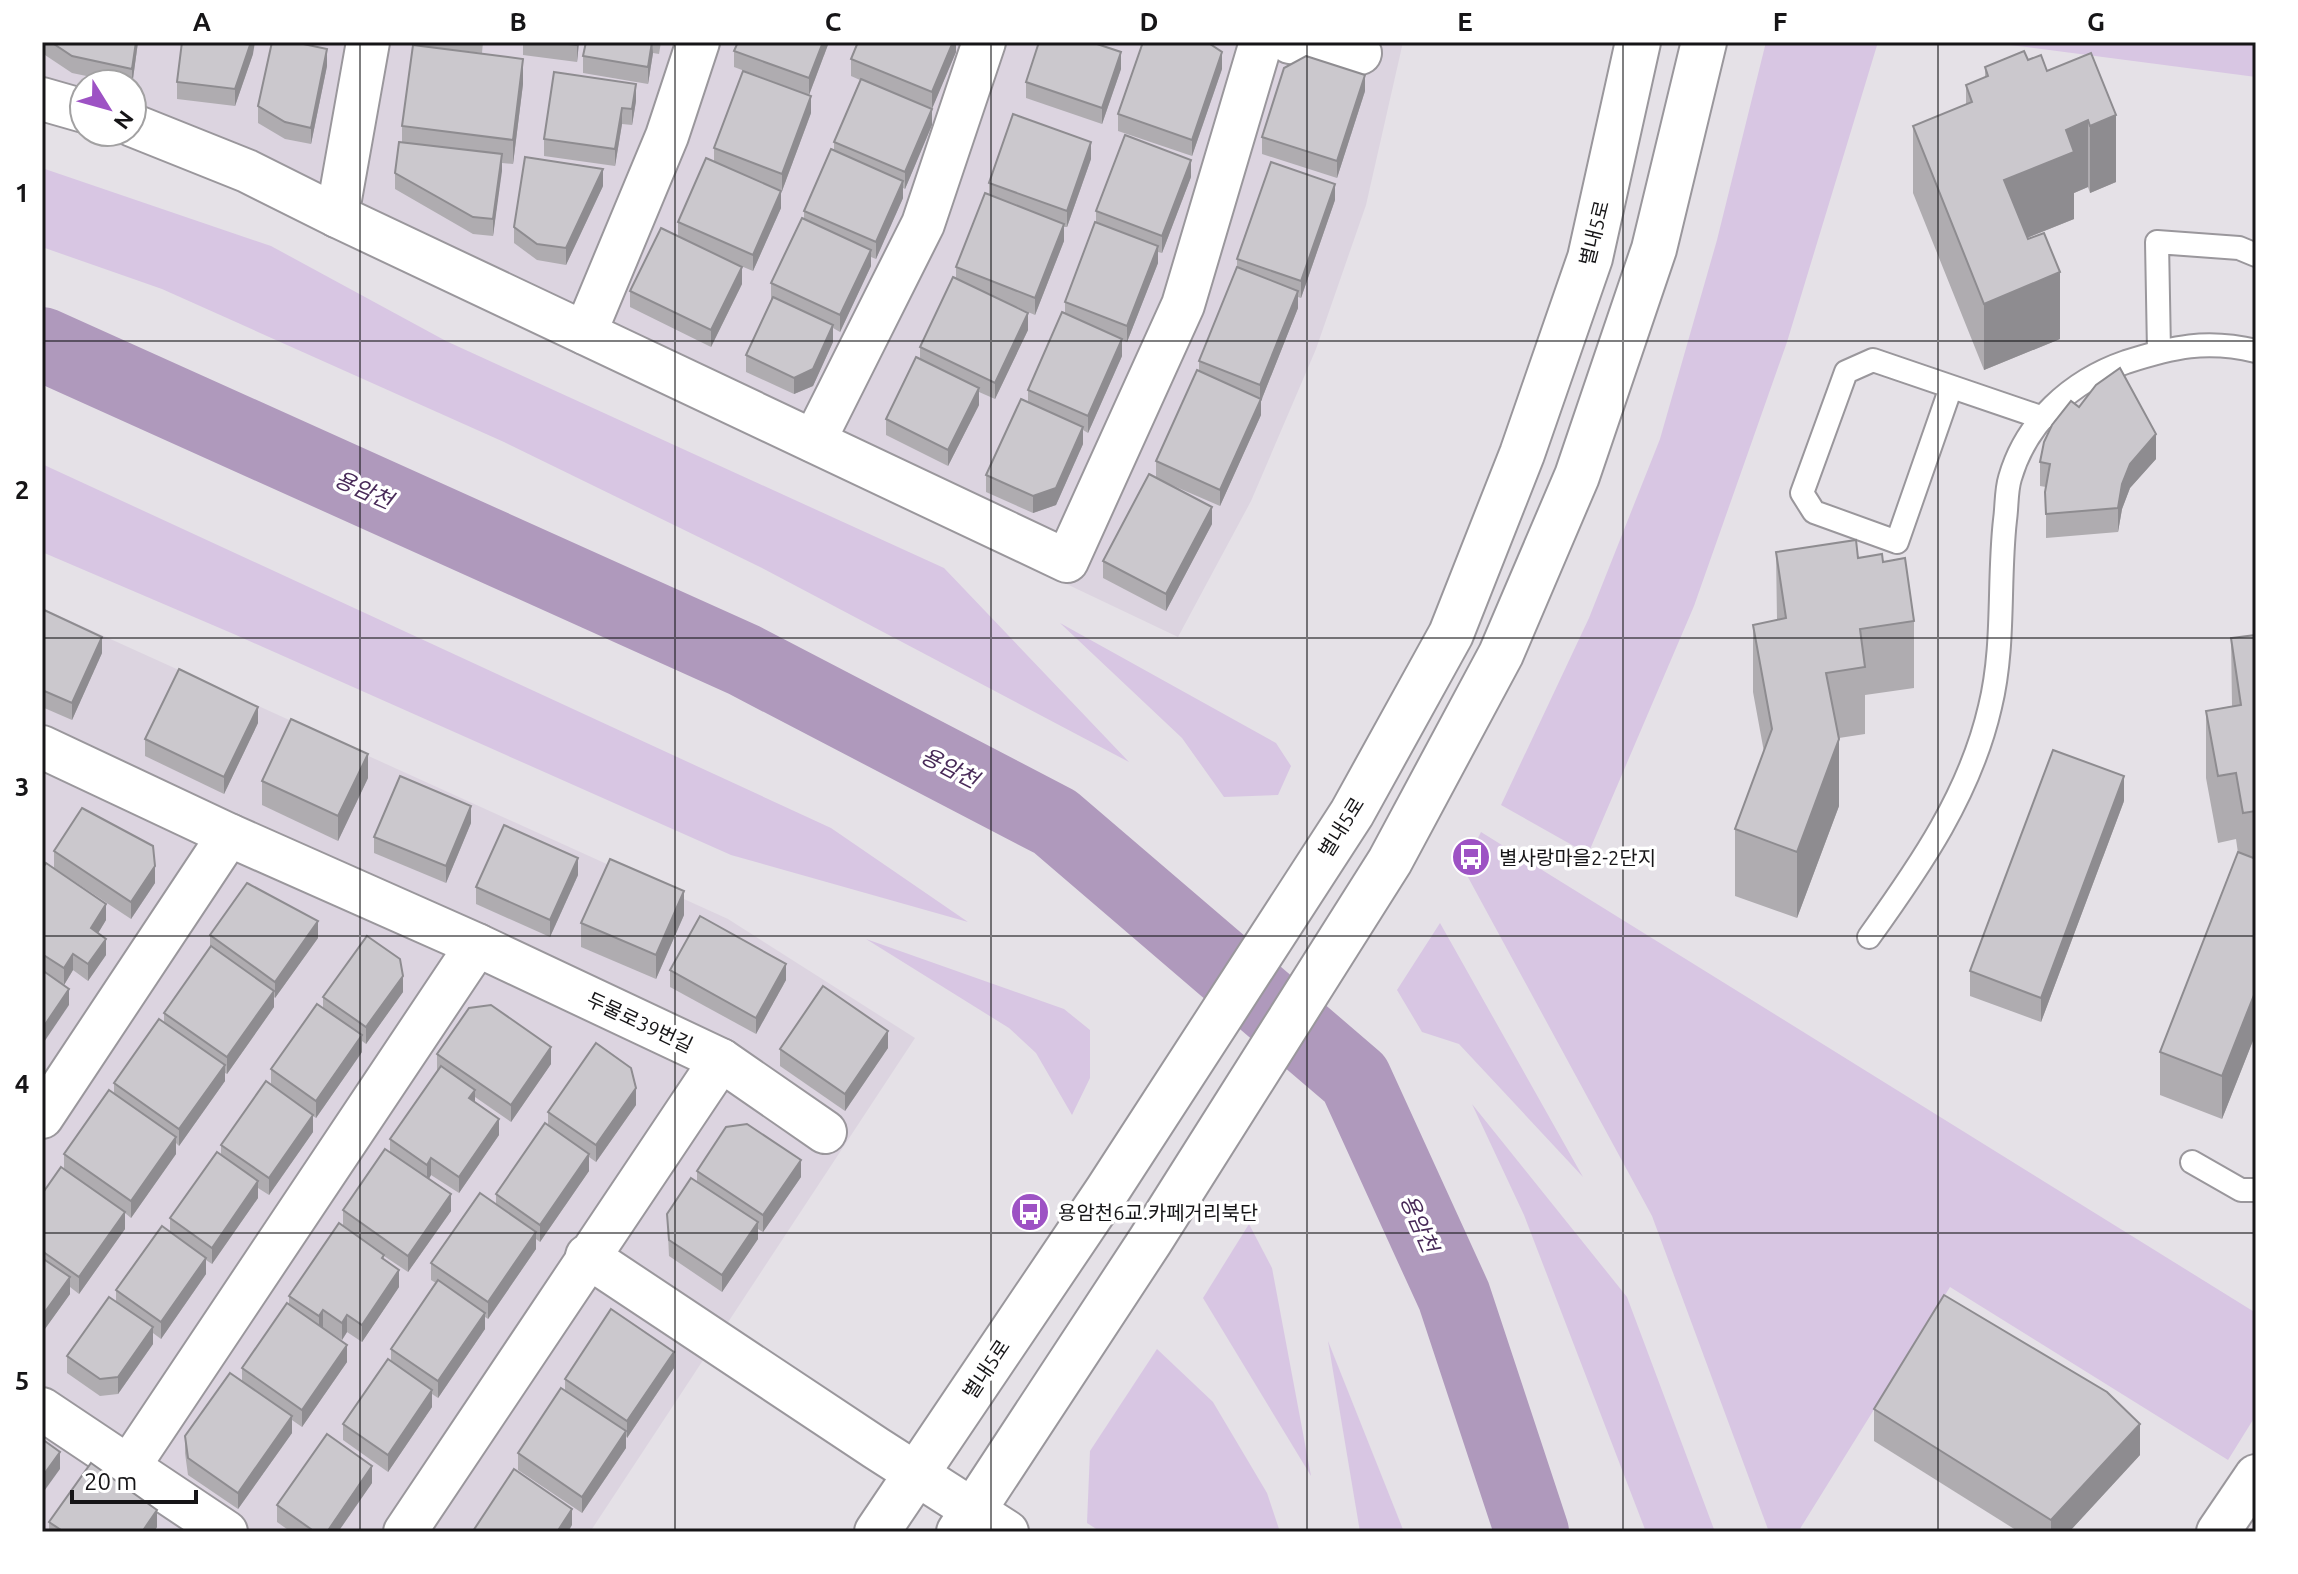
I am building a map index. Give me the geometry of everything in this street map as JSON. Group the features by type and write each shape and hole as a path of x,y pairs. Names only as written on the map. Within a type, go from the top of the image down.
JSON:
{"street":[{"path":"337,216 368,42"},
{"path":"585,333 667,136 698,42"},
{"path":"814,441 923,224 984,42"},
{"path":"148,131 247,171 1067,561 1183,305 1261,42"},
{"path":"1290,42 1360,53"},
{"name":"별내5로","path":"877,1532 1107,1191 1352,813 1451,634 1522,454 1590,258 1638,42"},
{"path":"587,1256 916,1472 980,1525 1150,1241 1390,861 1501,654 1577,476 1654,249 1704,42"},
{"path":"42,99 68,106"},
{"name":"두물로39번길","path":"42,747 721,1060 405,1532"},
{"path":"42,1117 229,835"},
{"path":"129,1466 477,945"},
{"path":"721,1060 825,1132"},
{"path":"42,1409 226,1532"},
{"path":"2218,1532 2256,1476"}],"lane":[{"path":"2159,351 2157,242 2239,248 2256,255"},
{"path":"1869,937 1916,873 1971,769 1990,708 1999,653 2002,550 2010,479 2031,430 2064,394 2114,366 2173,347 2227,344 2256,351"},
{"path":"1951,387 1897,542 1814,512 1802,493 1846,372 1873,360 2043,418"},
{"path":"2192,1162 2241,1190 2256,1190"}],"shaded area":[{"path":"42,42 1403,42 1366,205 1316,349 1251,501 1178,637 145,148 148,148 148,68 68,68 68,123 42,116"},
{"path":"1766,42 1878,42 1787,342 1694,606 1588,854 1501,805 1589,618 1660,439 1717,240"},
{"path":"1987,42 2256,42 2256,77"},
{"path":"42,168 271,246 446,341 944,568 1129,762 760,567 504,442 162,289 42,247"},
{"path":"42,464 831,828 968,922 731,855 42,552"},
{"path":"42,608 728,919 915,1038 590,1532 42,1532"},
{"path":"1060,623 1276,743 1291,766 1278,795 1224,797 1182,738"},
{"path":"1481,832 2256,1313 2256,1415 2228,1460 1950,1287 1798,1532 1769,1532 1652,1216 1463,868"},
{"path":"1440,923 1583,1177 1459,1044 1422,1032 1397,990"},
{"path":"866,939 1064,1009 1090,1030 1090,1078 1072,1115 1036,1053 1009,1028"},
{"path":"1472,1104 1627,1297 1715,1532 1646,1532 1524,1215"},
{"path":"1249,1224 1272,1268 1311,1476 1203,1298"},
{"path":"1328,1341 1404,1532 1360,1532"},
{"path":"1157,1349 1213,1402 1267,1493 1280,1532 1101,1532 1087,1523 1090,1451"}],"building":[{"path":"51,42 136,42 132,68 72,56"},
{"path":"182,42 251,42 235,89 177,82"},
{"path":"272,42 294,42 327,49 311,128 285,122 258,106"},
{"path":"586,42 652,42 648,67 583,56"},
{"path":"738,42 823,42 809,78 734,51"},
{"path":"858,42 953,42 932,92 851,59"},
{"path":"1039,42 1091,42 1121,52 1102,108 1026,82"},
{"path":"1143,42 1207,42 1222,52 1192,140 1118,114"},
{"path":"413,45 523,59 513,140 402,126"},
{"path":"2024,51 2028,60 2041,55 2047,71 2091,53 2116,115 2090,126 2088,120 2066,130 2074,152 2004,180 2028,239 2044,233 2060,272 1984,304 1913,126 1972,102 1966,85 1988,76 1985,67"},
{"path":"1306,56 1365,75 1337,161 1262,137 1284,68"},
{"path":"743,71 811,96 782,174 714,148"},
{"path":"554,72 636,84 632,109 622,108 615,149 544,139"},
{"path":"861,79 932,109 905,172 834,142"},
{"path":"1013,114 1091,142 1067,211 989,183"},
{"path":"1125,135 1191,160 1162,236 1096,211"},
{"path":"399,142 502,154 493,219 473,217 395,173"},
{"path":"831,149 903,181 876,242 804,211"},
{"path":"525,157 603,169 566,248 537,244 514,227"},
{"path":"706,158 781,191 753,255 678,222"},
{"path":"1271,162 1335,184 1301,281 1237,259"},
{"path":"985,193 1064,224 1035,298 956,267"},
{"path":"802,218 871,250 840,315 771,283"},
{"path":"1095,222 1158,246 1127,326 1065,302"},
{"path":"661,228 742,267 711,330 630,291"},
{"path":"1237,267 1298,291 1260,385 1199,361"},
{"path":"953,277 1028,313 995,383 920,347"},
{"path":"773,297 833,325 813,369 794,378 746,355"},
{"path":"1062,312 1122,339 1088,416 1028,390"},
{"path":"916,357 979,388 948,450 886,419"},
{"path":"2120,368 2156,434 2130,464 2122,484 2118,508 2046,514 2045,492 2050,464 2040,462 2052,425 2071,401 2079,407 2096,385"},
{"path":"1197,370 1261,399 1220,490 1156,461"},
{"path":"1021,399 1083,427 1056,488 1033,496 986,475"},
{"path":"1149,474 1212,507 1166,594 1103,561"},
{"path":"1856,540 1858,558 1882,554 1883,562 1905,558 1914,621 1860,629 1865,667 1826,673 1839,739 1797,852 1735,829 1772,729 1753,625 1786,618 1776,552"},
{"path":"42,609 102,637 72,703 42,690"},
{"path":"2256,635 2256,811 2243,813 2236,773 2218,776 2206,711 2241,705 2231,638"},
{"path":"179,669 258,707 224,777 145,739"},
{"path":"291,719 368,754 338,816 262,781"},
{"path":"2053,750 2124,776 2041,998 1970,971"},
{"path":"400,776 471,806 446,866 374,837"},
{"path":"82,808 153,846 155,866 131,902 54,851"},
{"path":"504,825 578,858 550,920 476,887"},
{"path":"2238,852 2256,859 2256,990 2222,1076 2160,1052"},
{"path":"610,859 684,891 656,955 581,923"},
{"path":"46,863 106,904 91,928 106,939 88,964 73,954 64,968 42,954 42,869"},
{"path":"247,883 318,921 275,982 210,935"},
{"path":"700,916 786,964 756,1018 670,970"},
{"path":"367,936 400,959 403,976 366,1027 323,997"},
{"path":"211,946 274,991 227,1057 164,1013"},
{"path":"42,970 69,989 42,1029"},
{"path":"823,986 888,1031 845,1094 780,1049"},
{"path":"317,1004 362,1035 316,1101 271,1069"},
{"path":"491,1005 551,1047 511,1105 437,1054 469,1008"},
{"path":"159,1019 225,1065 179,1129 114,1083"},
{"path":"596,1043 631,1068 636,1088 596,1145 548,1112"},
{"path":"441,1066 475,1090 469,1098 499,1119 459,1177 431,1158 427,1165 390,1139"},
{"path":"266,1081 313,1115 269,1178 221,1145"},
{"path":"109,1090 176,1137 131,1201 64,1154"},
{"path":"545,1123 589,1154 540,1225 496,1194"},
{"path":"747,1124 801,1160 763,1215 697,1171 726,1127"},
{"path":"385,1149 451,1194 408,1256 343,1210"},
{"path":"217,1152 258,1181 212,1248 170,1218"},
{"path":"61,1167 125,1212 79,1277 42,1251 42,1194"},
{"path":"691,1178 758,1222 722,1275 669,1240 667,1214"},
{"path":"480,1193 536,1232 488,1302 431,1263"},
{"path":"339,1223 384,1255 382,1258 399,1270 362,1325 347,1315 342,1323 323,1310 319,1316 289,1296"},
{"path":"162,1226 206,1258 161,1322 116,1290"},
{"path":"42,1258 70,1277 42,1316"},
{"path":"438,1280 485,1313 438,1381 391,1349"},
{"path":"1944,1295 2107,1392 2140,1424 2051,1520 1874,1409"},
{"path":"109,1297 153,1327 118,1377 100,1379 67,1356"},
{"path":"287,1303 347,1345 302,1410 242,1368"},
{"path":"611,1309 674,1352 627,1421 565,1379"},
{"path":"388,1359 432,1390 388,1455 343,1424"},
{"path":"230,1373 292,1416 238,1493 188,1458 185,1436"},
{"path":"561,1388 626,1431 582,1497 518,1453"},
{"path":"327,1434 372,1466 327,1532 315,1532 277,1505"},
{"path":"42,1439 60,1452 42,1477"},
{"path":"91,1463 157,1510 142,1532 64,1532 49,1522"},
{"path":"514,1469 572,1509 557,1532 473,1531"}],"waterway":[{"name":"용암천","path":"42,344 744,660 1055,822 1355,1079 1454,1296 1532,1532"}],"place":[{"name":"별사랑마을2-2단지","path":"1471,857"},
{"name":"용암천6교.카페거리북단","path":"1030,1212"}]}
